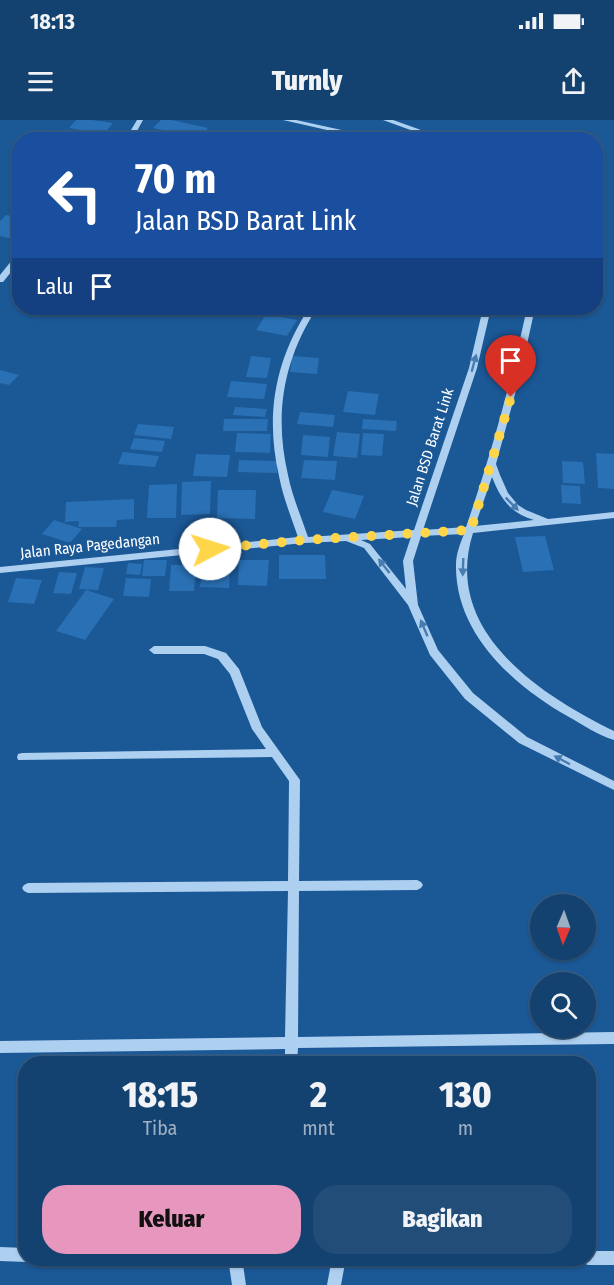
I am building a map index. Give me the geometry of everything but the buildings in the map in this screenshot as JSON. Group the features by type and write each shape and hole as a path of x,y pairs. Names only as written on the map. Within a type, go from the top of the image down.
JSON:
{"street":[{"path":"286,120 345,132"},
{"path":"386,120 428,132"},
{"path":"0,280 4,270"},
{"path":"304,540 281,466 277,402 280,375 309,315"},
{"name":"Jalan BSD Barat Link","path":"485,315 473,368 408,561 413,604 434,652 469,696 523,740 614,786"},
{"path":"530,315 518,374 461,565 466,599 484,638 513,673 558,707 614,736"},
{"path":"491,464 509,504 526,516 554,523"},
{"name":"Jalan Raya Pagedangan","path":"0,570 304,540 471,530 614,515"},
{"path":"346,538 367,546 413,604"},
{"path":"154,650 205,650 222,656 235,672 257,729 295,780 291,1056"},
{"path":"22,757 275,753"},
{"path":"28,888 417,885"},
{"path":"0,1047 614,1038"},
{"path":"0,1254 18,1255"},
{"path":"596,1258 614,1258"},
{"path":"235,1266 239,1285"},
{"path":"334,1285 338,1266"}],"route":[{"path":"210,549 304,540 471,530 511,397"}]}
